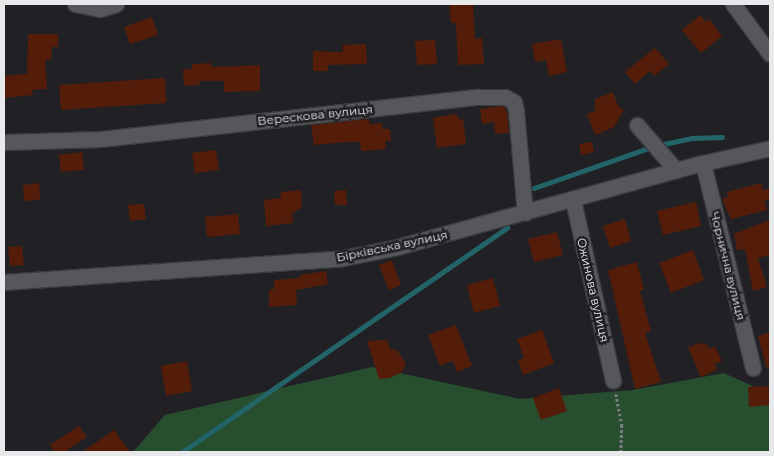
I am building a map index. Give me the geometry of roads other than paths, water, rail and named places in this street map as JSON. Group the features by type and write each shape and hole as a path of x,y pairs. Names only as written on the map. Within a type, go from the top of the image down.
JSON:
{"street":[{"path":"75,4 100,9 116,4"},
{"path":"733,4 770,54"},
{"name":"Верескова вулиця","path":"4,142 101,139 494,96 514,102 525,213"},
{"path":"637,125 676,170"},
{"name":"Бірківська вулиця","path":"4,282 343,258 525,213 703,163 770,148"},
{"name":"Чорнична вулиця","path":"703,163 753,368"},
{"name":"Ожинова вулиця","path":"573,200 613,381"}],"waterway":[{"path":"659,145 692,138 722,137"},
{"path":"534,188 652,147"},
{"path":"182,452 507,228"}]}
